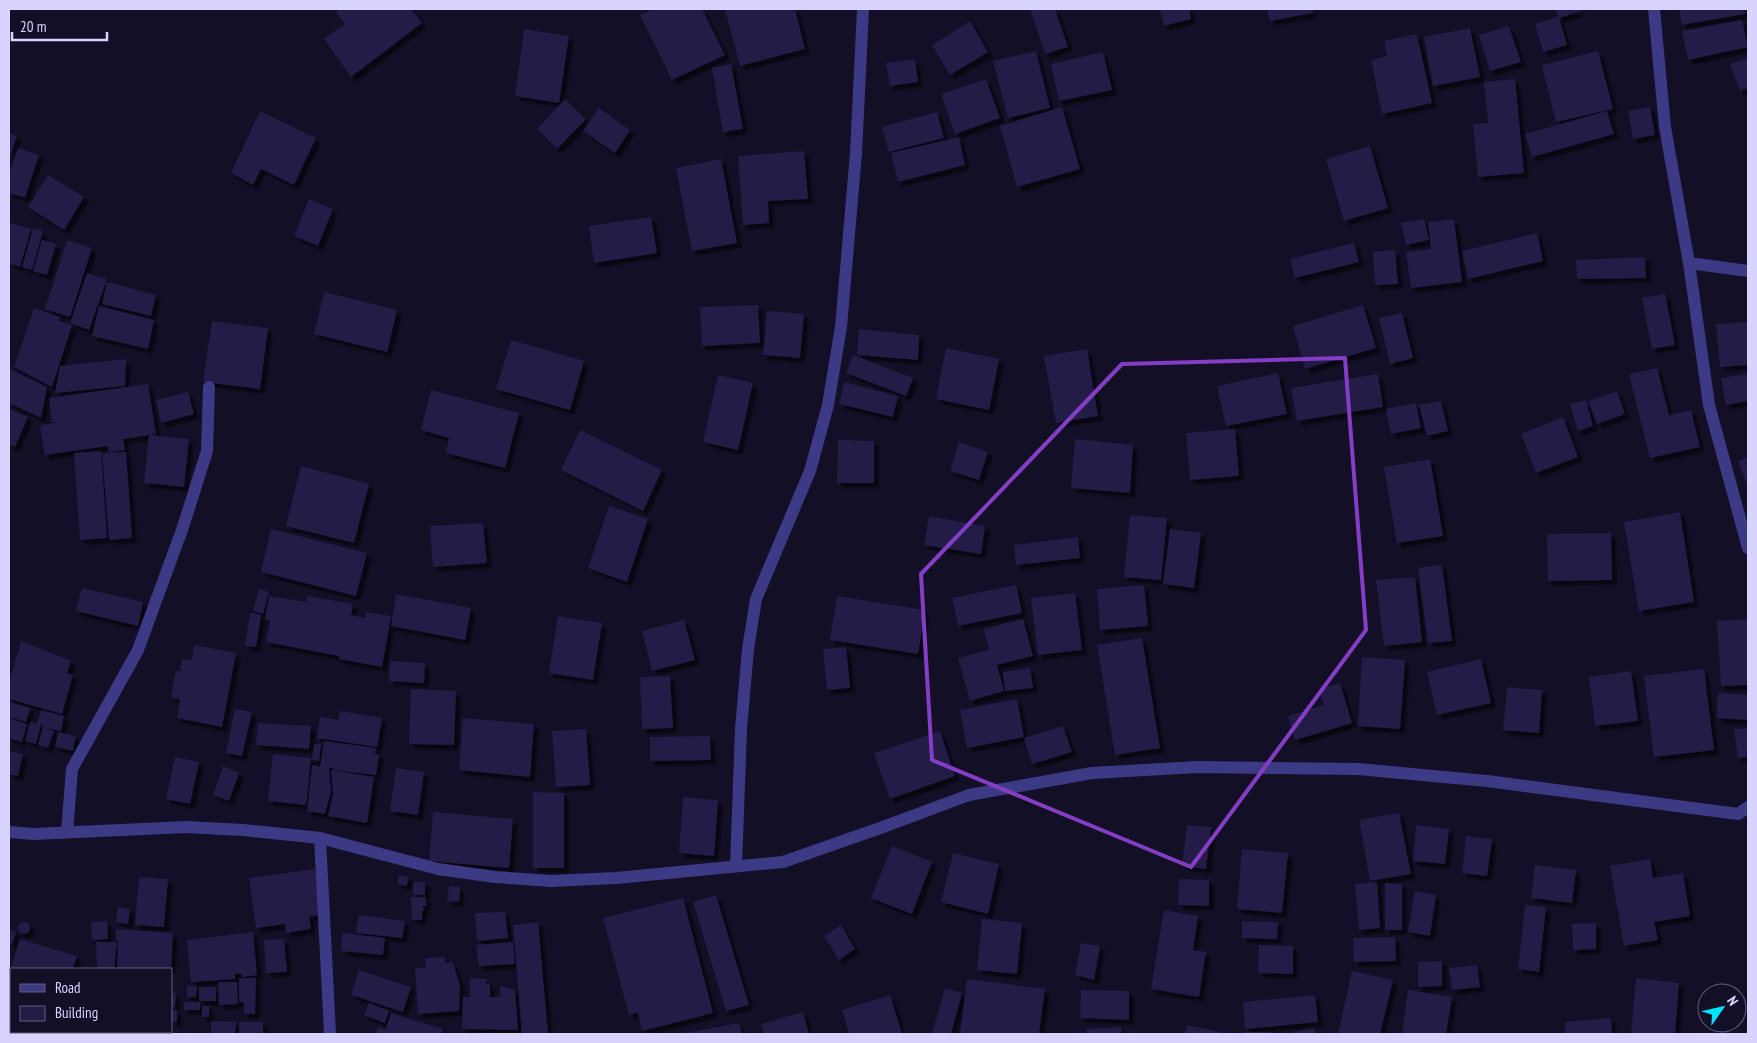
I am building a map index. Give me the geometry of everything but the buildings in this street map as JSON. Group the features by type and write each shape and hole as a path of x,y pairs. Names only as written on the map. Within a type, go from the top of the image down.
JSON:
{"street":[{"path":"736,866 741,729 748,649 756,599 810,471 828,405 842,328 856,153 863,9"},
{"path":"1654,9 1664,127 1689,264 1709,405 1748,548"},
{"path":"1689,264 1748,271"},
{"path":"67,832 72,769 138,650 183,527 207,451 209,387"},
{"path":"9,832 34,834 186,828 244,830 320,838 438,869 551,880 616,878 783,862 969,795 1092,773 1188,767 1358,769 1487,781 1738,814 1748,807"},
{"path":"320,838 330,1034"}],"highlighted area":[{"path":"1345,358 1366,630 1191,867 932,760 921,574 1122,364"}]}
